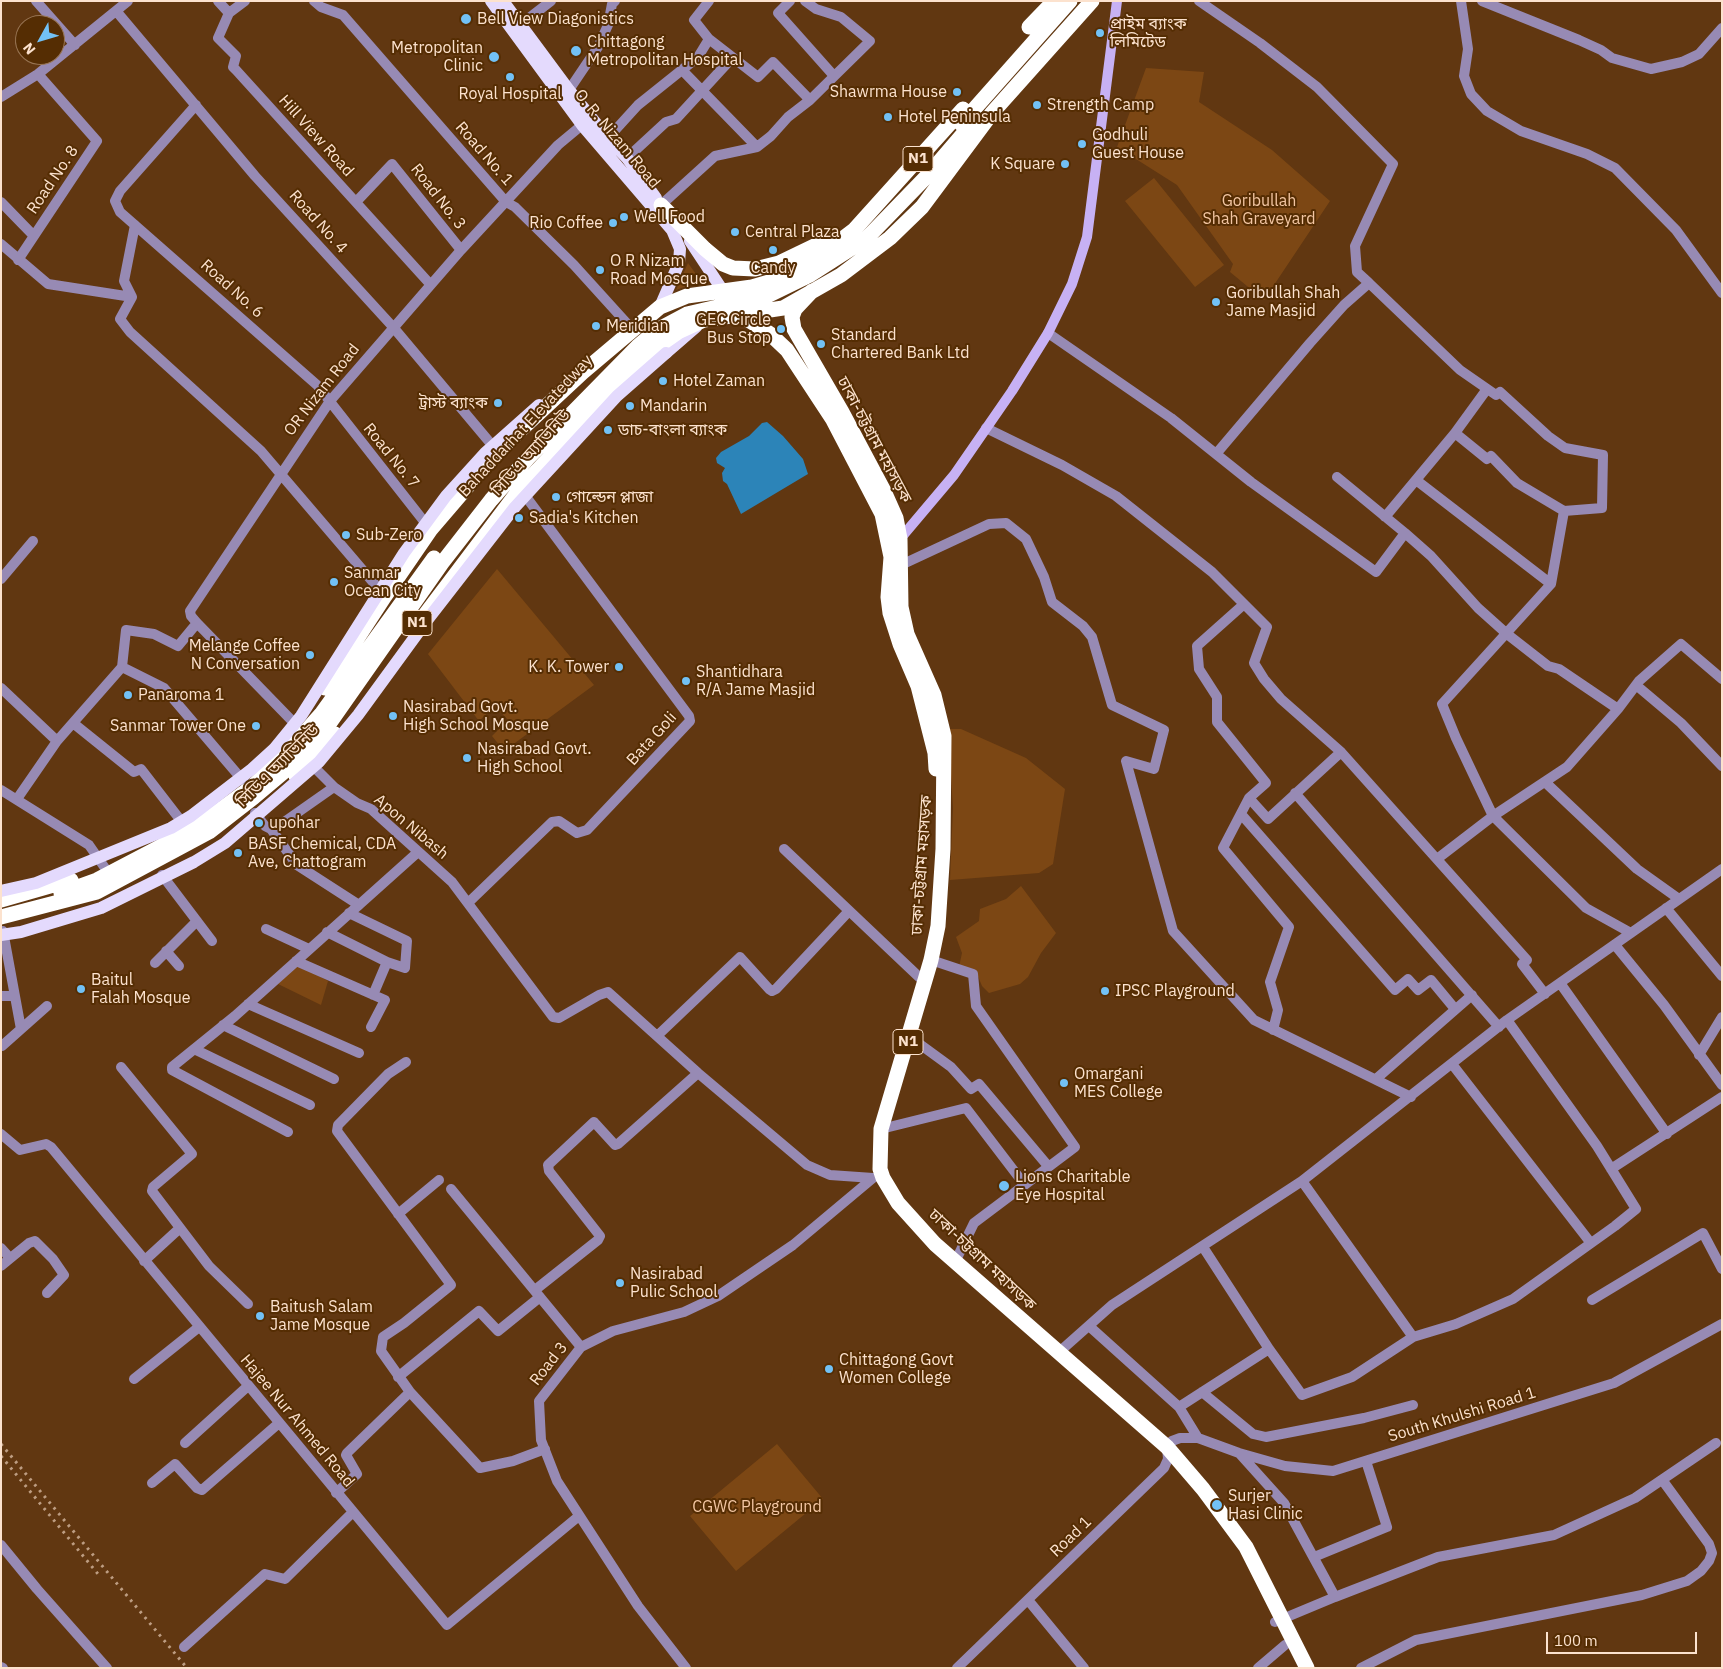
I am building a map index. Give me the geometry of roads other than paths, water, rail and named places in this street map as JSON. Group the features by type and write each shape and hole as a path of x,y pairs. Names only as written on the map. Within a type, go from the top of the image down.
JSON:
{"highway":[{"path":"1029,27 1054,1"},
{"name":"সিডিএ অ্যাভিনিউ","path":"1,900 116,865 186,827 245,784 299,728 431,529 498,452 580,375 660,306 687,296 752,287 782,277 825,252 854,230 1063,1"},
{"name":"Bahaddarhat Elevatedway","path":"1,908 36,901 97,880 210,817 253,786 322,713 404,596 489,488 579,391 633,339 653,323 682,307 770,288 811,268 862,231 924,166 1070,1"},
{"name":"Bahaddarhat Elevatedway","path":"2,929 96,892 209,832 254,797 292,764 327,727 442,563 492,500 534,451 638,346 657,330 686,314 769,295 810,275 866,239 928,175 1079,1"},
{"name":"সিডিএ অ্যাভিনিউ","path":"2,929 96,906 190,861 248,821 309,762 366,695 432,603 520,489 648,353 678,332 704,320 782,308 841,275 883,243 922,207 992,113 1092,1"},
{"path":"661,205 723,264 742,270 755,269 784,261 835,236 854,230"},
{"name":"ঢাকা-চট্টগ্রাম মহাসড়ক","path":"812,291 795,309 792,317 794,329 884,491 896,518 900,540 900,607 908,634 934,695 944,736 943,849 938,926 931,960 923,977 874,1117 871,1140 873,1178 891,1208 952,1269 1167,1453"},
{"name":"ঢাকা-চট্টগ্রাম মহাসড়ক","path":"740,315 769,333 787,350 837,428 882,514 888,535 891,557 888,596 890,613 900,644 918,686 935,753 937,800 930,929 923,977 910,1037 881,1129 880,1169 888,1188 915,1222 955,1262 1058,1353 1203,1488 1246,1547 1279,1621 1307,1668"},
{"name":"ঢাকা-চট্টগ্রাম মহাসড়ক","path":"1279,1621 1285,1645 1296,1668"}],"main road":[{"name":"O. R. Nizam Road","path":"491,1 582,125 672,230 680,249 679,263 660,306"},
{"path":"503,1 569,90 627,158 661,205"},
{"name":"O. R. Nizam Road","path":"661,205 709,267 723,291"},
{"path":"2,929 21,932 102,908 194,862 225,843 312,768 358,715 428,619 515,506 617,396 704,320"},
{"path":"1,891 36,883 171,828 191,816 252,769 274,749 301,716 404,553 446,496 485,453 561,386 580,375"}],"street":[{"path":"36,1 75,45"},
{"path":"1,97 38,74 117,12 128,1"},
{"path":"218,1 229,14 245,1"},
{"name":"Road No. 1","path":"314,1 321,7 343,15 506,202 515,207 574,265 632,329"},
{"path":"520,25 551,1"},
{"path":"569,90 598,47 608,25 612,4 615,1"},
{"path":"709,1 694,20 709,38 758,77 773,62 810,100"},
{"path":"790,1 778,13 834,76"},
{"path":"661,205 715,156 757,146 772,136 788,117 810,100 870,41 841,17 816,9 805,1"},
{"path":"900,540 954,475 986,428 1048,333 1072,284 1087,237 1117,1"},
{"path":"1199,1 1260,43 1317,87 1393,164 1355,246 1357,272 1443,354 1487,389 1496,395 1500,392 1548,436 1565,448 1604,455 1602,508 1564,511 1517,483 1491,456 1487,459 1455,433"},
{"path":"1461,1 1468,49 1464,76 1472,94 1488,111 1521,131 1587,154 1615,168 1676,230 1722,293"},
{"path":"1482,1 1586,43 1612,58 1651,68 1682,62 1699,54 1722,28"},
{"name":"Road No. 4","path":"117,12 255,176 393,327 498,452"},
{"name":"Hill View Road","path":"229,14 218,38 236,56 233,67 430,284"},
{"path":"608,138 638,105 698,57 709,38"},
{"path":"627,158 666,122 676,119 732,58"},
{"path":"682,70 757,146"},
{"name":"Road No. 8","path":"18,260 97,141 38,74"},
{"name":"Road No. 6","path":"196,105 120,191 115,201 120,212 305,374 330,401"},
{"name":"OR Nizam Road","path":"122,667 126,630 154,634 178,646 194,620 190,611 330,401 461,250 558,146 582,125"},
{"name":"Road No. 3","path":"356,202 392,164 461,250"},
{"path":"1,202 34,236"},
{"path":"132,296 124,281 135,225"},
{"path":"1,244 48,284 132,296"},
{"path":"1216,454 1310,343 1344,305 1369,283"},
{"path":"132,296 120,319 130,332 261,451 385,596"},
{"path":"1048,333 1171,418 1258,487 1376,572 1404,533"},
{"path":"1385,517 1455,433 1487,389"},
{"name":"Road No. 7","path":"330,401 344,422 431,529"},
{"path":"986,428 1062,465 1116,496 1212,572 1267,627 1254,663 1281,699 1342,752 1528,960 1522,964 1545,994"},
{"path":"1337,477 1431,556 1478,608 1507,634 1548,666 1559,669 1618,709"},
{"path":"1416,480 1551,584"},
{"name":"Bata Goli","path":"468,902 552,822 560,821 578,832 587,830 690,721 689,716 520,489"},
{"path":"1564,511 1551,584 1442,704 1493,816 1586,908 1631,933"},
{"path":"901,564 989,524 1006,522 1026,539 1044,577 1052,602 1083,626 1092,638 1112,705 1164,730 1154,769 1126,761 1173,931 1251,1018 1411,1096"},
{"path":"1,579 5,568 33,541"},
{"path":"1243,605 1197,646 1198,670 1217,696 1217,722 1266,783 1249,798 1223,848 1289,927 1270,982 1278,1010 1273,1030"},
{"path":"194,620 299,728"},
{"path":"1436,859 1493,816 1567,767 1618,709 1636,685 1681,644 1722,679"},
{"path":"17,798 57,741 122,667 164,688 245,784"},
{"path":"1636,685 1681,723 1722,766"},
{"path":"1,688 5,700 57,741"},
{"path":"73,723 134,772 141,769 186,827"},
{"path":"1249,798 1268,820 1295,793 1342,752"},
{"name":"Apon Nibash","path":"309,762 334,787 357,803 370,809 452,882 552,1017 558,1018 606,992 657,1036"},
{"path":"1545,782 1637,869 1679,899"},
{"path":"271,828 293,817 334,787"},
{"path":"1,790 17,798 88,845 105,868"},
{"path":"1203,1247 1269,1349 1302,1395 1352,1377 1413,1337 1456,1324 1513,1299 1636,1209 1611,1168 1503,1023 1472,995 1295,793"},
{"path":"255,813 265,826 271,828 296,865 359,905"},
{"path":"1241,814 1395,990 1408,979 1418,990 1431,980 1455,1009"},
{"path":"784,849 849,911 923,977"},
{"path":"288,1132 172,1070 173,1066 248,1004 418,852"},
{"path":"1058,1353 1112,1306 1302,1181 1503,1023 1722,869"},
{"path":"162,875 212,941"},
{"path":"1666,908 1722,976"},
{"path":"849,911 776,989 772,991 769,989 740,957 657,1036 807,1165 830,1175 873,1178"},
{"path":"328,932 387,962 405,968 407,941 350,913"},
{"path":"155,963 197,921"},
{"path":"2,929 21,1029"},
{"path":"266,929 309,949"},
{"path":"1615,945 1664,1005 1722,1085"},
{"path":"166,951 179,966"},
{"path":"931,960 973,974 976,1006 1076,1147 974,1222 955,1262"},
{"path":"296,961 383,999 384,1002 371,1027"},
{"path":"373,995 387,962"},
{"path":"1560,983 1667,1134"},
{"path":"1376,1079 1472,995"},
{"path":"1,996 15,996"},
{"path":"248,1004 359,1053"},
{"path":"2,1046 47,1006"},
{"path":"1699,1055 1722,1017"},
{"path":"223,1025 334,1079"},
{"path":"910,1037 951,1067 971,1089 978,1084 1048,1166"},
{"path":"194,1048 310,1105"},
{"path":"406,1062 388,1074 337,1127 451,1285 404,1323 383,1337 381,1351 410,1392 480,1468 513,1461 544,1449"},
{"path":"1452,1064 1590,1242"},
{"path":"121,1068 192,1151 191,1156 152,1189 209,1266 248,1304"},
{"path":"398,1377 479,1311 498,1331 600,1236 548,1171 548,1165 594,1122 615,1145 618,1144 698,1073"},
{"path":"1611,1168 1667,1134 1722,1097"},
{"path":"881,1129 966,1108 1024,1184"},
{"name":"Hajee Nur Ahmed Road","path":"1,1134 20,1150 46,1144 51,1147 447,1626 580,1516"},
{"name":"Road 3","path":"686,1668 638,1606 557,1481 541,1440 539,1401 581,1347 613,1331 684,1312 718,1296 793,1245 873,1178"},
{"path":"398,1214 439,1180"},
{"path":"1302,1181 1413,1337"},
{"path":"451,1189 581,1347"},
{"path":"144,1260 180,1228"},
{"path":"1592,1300 1703,1233 1722,1268"},
{"path":"1,1266 29,1243 35,1241 54,1259 64,1275 47,1293"},
{"path":"1,1248 10,1258"},
{"name":"South Khulshi Road 1","path":"1198,1438 1239,1453 1285,1466 1333,1470 1614,1384 1722,1324"},
{"path":"1090,1326 1179,1407 1198,1438"},
{"path":"134,1379 199,1327"},
{"path":"1179,1407 1269,1349"},
{"path":"185,1442 248,1386"},
{"path":"336,1493 357,1474 346,1455 347,1452 410,1392"},
{"path":"1202,1392 1253,1434 1266,1437 1364,1418 1413,1405"},
{"path":"152,1483 175,1464 197,1488 202,1490 279,1422"},
{"path":"1167,1453 1172,1441 1180,1438 1198,1438"},
{"path":"1279,1621 1438,1557 1554,1535 1635,1498 1663,1481 1716,1443"},
{"name":"Road 1","path":"957,1668 1164,1468 1167,1453"},
{"path":"1239,1453 1284,1503 1335,1597"},
{"path":"1314,1556 1387,1527 1366,1461"},
{"path":"1361,1668 1416,1640 1632,1598 1673,1587 1687,1581 1701,1571 1709,1561 1712,1553 1709,1544 1663,1481"},
{"path":"184,1647 265,1574 285,1580 353,1512"},
{"path":"1,1545 37,1590 107,1668"},
{"path":"1028,1600 1084,1668"},
{"path":"1258,1668 1285,1645"}],"water":[{"path":"767,422 783,436 803,459 808,474 741,514 727,484 723,481 722,473 725,468 717,463 716,458 721,452 749,436 762,423"}],"railway":[{"path":"1,1444 187,1668"},
{"path":"1,1456 98,1574"}],"place":[{"name":"Bell View Diagonistics","path":"466,19"},
{"name":"প্রাইম ব্যাংক লিমিটেড","path":"1100,33"},
{"name":"Chittagong Metropolitan Hospital","path":"576,51"},
{"name":"Metropolitan Clinic","path":"494,57"},
{"name":"Royal Hospital","path":"510,77"},
{"name":"Shawrma House","path":"957,92"},
{"name":"Strength Camp","path":"1037,105"},
{"name":"Hotel Peninsula","path":"888,117"},
{"name":"Godhuli Guest House","path":"1082,144"},
{"name":"K Square","path":"1065,164"},
{"name":"Well Food","path":"624,217"},
{"name":"Rio Coffee","path":"613,223"},
{"name":"Central Plaza","path":"735,232"},
{"name":"Candy","path":"773,250"},
{"name":"O R Nizam Road Mosque","path":"600,270"},
{"name":"Goribullah Shah Jame Masjid","path":"1216,302"},
{"name":"Meridian","path":"596,326"},
{"name":"GEC Circle Bus Stop","path":"781,329"},
{"name":"Standard Chartered Bank Ltd","path":"821,344"},
{"name":"Hotel Zaman","path":"663,381"},
{"name":"ট্রাস্ট ব্যাংক","path":"498,403"},
{"name":"Mandarin","path":"630,406"},
{"name":"ডাচ-বাংলা ব্যাংক","path":"608,430"},
{"name":"গোল্ডেন প্লাজা","path":"556,497"},
{"name":"Sadia's Kitchen","path":"519,518"},
{"name":"Sub-Zero","path":"346,535"},
{"name":"Sanmar Ocean City","path":"334,582"},
{"name":"Melange Coffee N Conversation","path":"310,655"},
{"name":"K. K. Tower","path":"619,667"},
{"name":"Shantidhara R/A Jame Masjid","path":"686,681"},
{"name":"Panaroma 1","path":"128,695"},
{"name":"Nasirabad Govt. High School Mosque","path":"393,716"},
{"name":"Sanmar Tower One","path":"256,726"},
{"name":"Nasirabad Govt. High School","path":"467,758"},
{"name":"upohar","path":"259,823"},
{"name":"BASF Chemical, CDA Ave, Chattogram","path":"238,853"},
{"name":"Baitul Falah Mosque","path":"81,989"},
{"name":"IPSC Playground","path":"1105,991"},
{"name":"Omargani MES College","path":"1064,1083"},
{"name":"Lions Charitable Eye Hospital","path":"1004,1186"},
{"name":"Nasirabad Pulic School","path":"620,1283"},
{"name":"Baitush Salam Jame Mosque","path":"260,1316"},
{"name":"Chittagong Govt Women College","path":"829,1369"},
{"name":"Surjer Hasi Clinic","path":"1217,1505"}],"park label":[{"name":"Goribullah Shah Graveyard","path":"1259,210"},
{"name":"CGWC Playground","path":"757,1507"}]}
